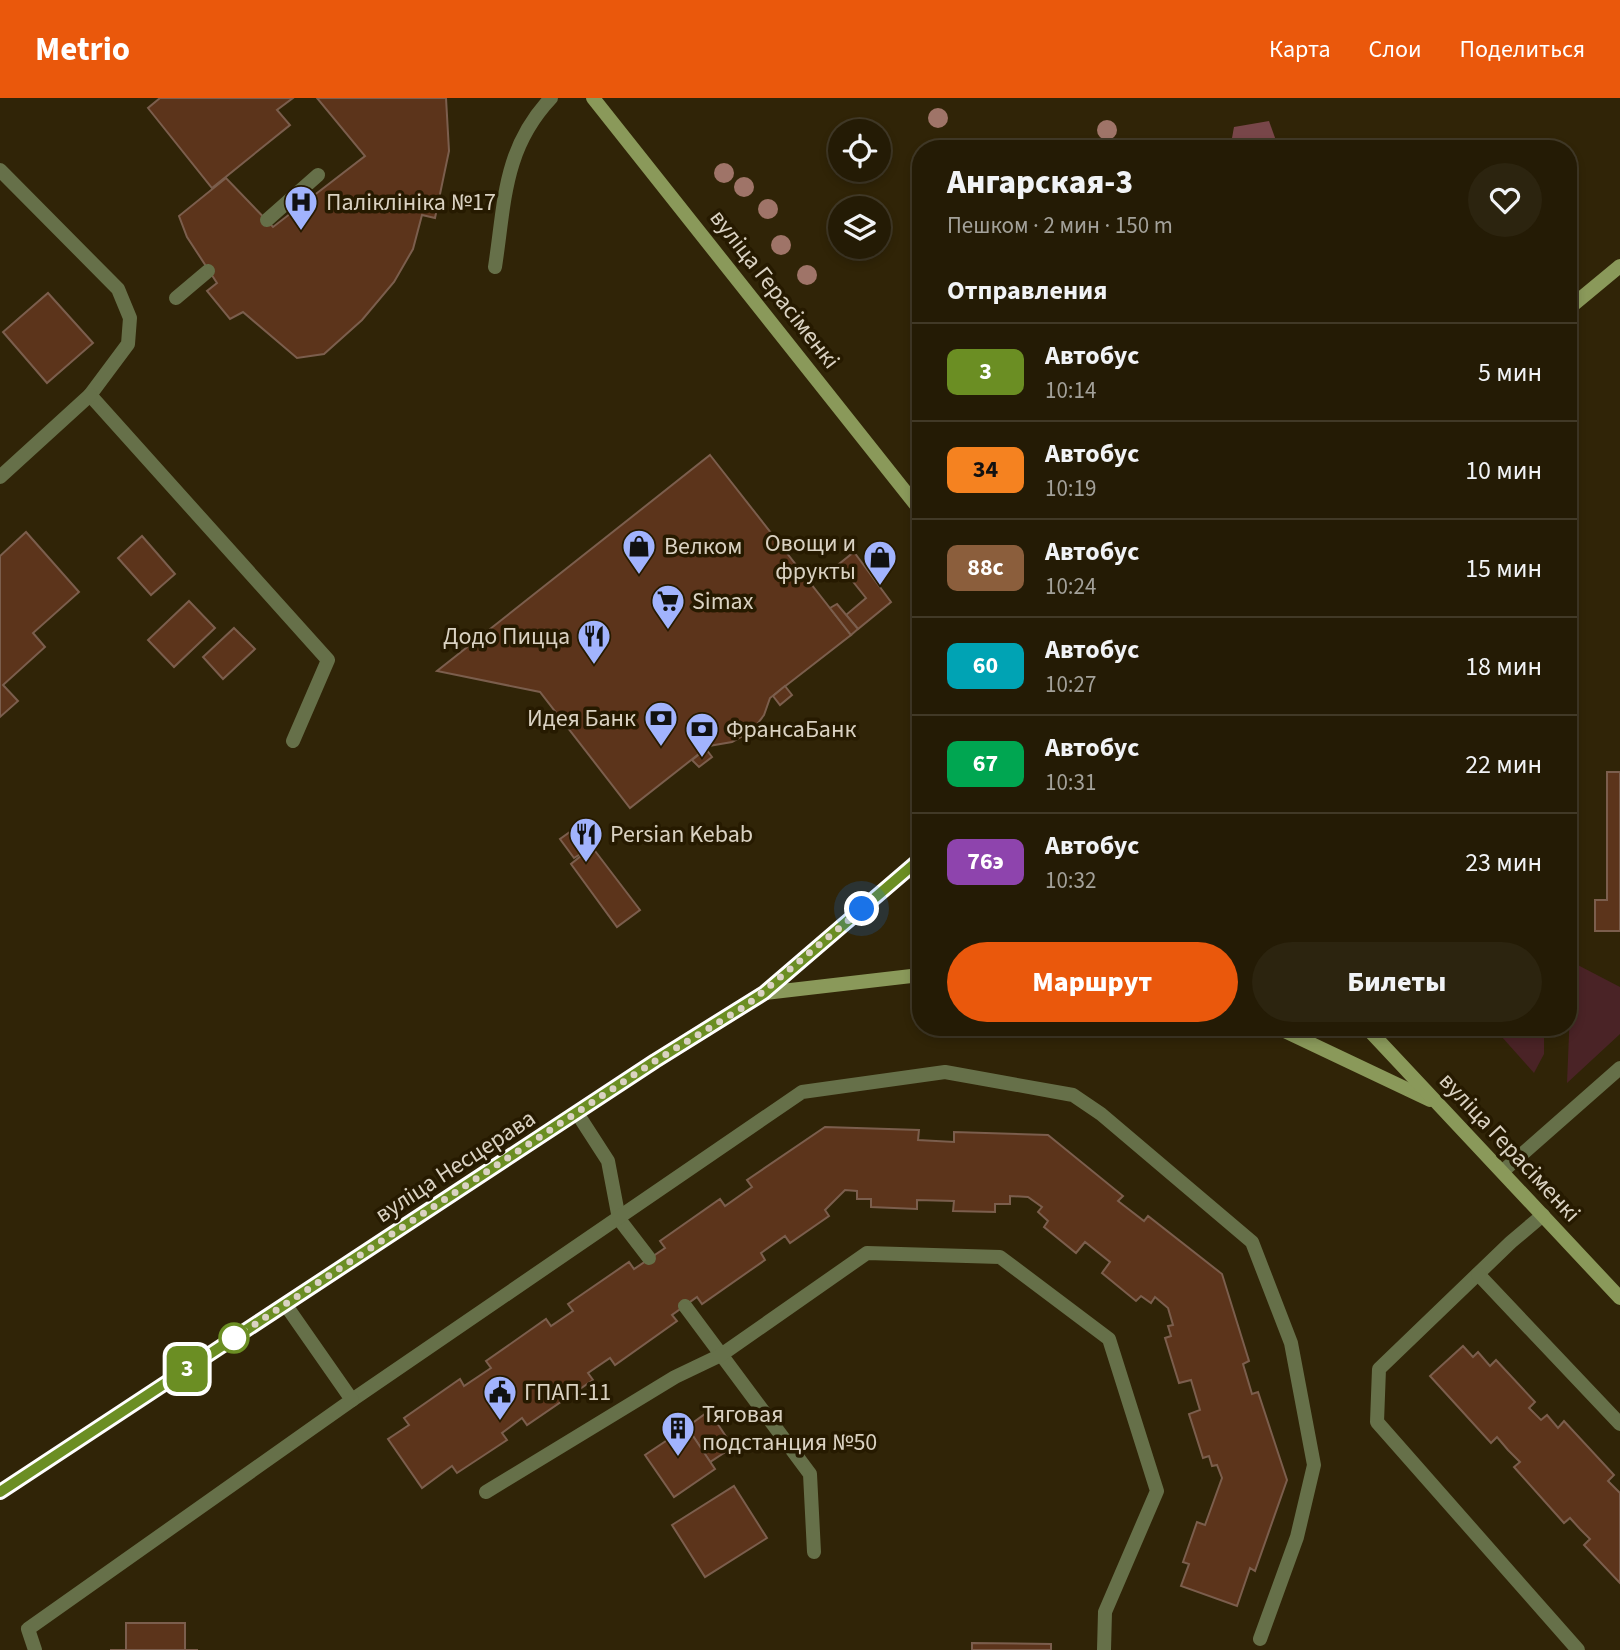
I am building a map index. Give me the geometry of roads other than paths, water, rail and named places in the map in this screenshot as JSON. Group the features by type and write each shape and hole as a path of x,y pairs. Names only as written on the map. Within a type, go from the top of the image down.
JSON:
{"street":[{"path":"495,267 510,165 521,136 551,98"},
{"name":"вуліца Герасіменкі","path":"593,98 912,500"},
{"path":"0,170 118,289 130,318 128,344 90,395 0,477"},
{"path":"267,220 318,175"},
{"path":"1577,302 1620,266"},
{"path":"176,298 208,271"},
{"path":"90,395 328,660 293,741"},
{"name":"вуліца Несцерава","path":"0,1492 576,1113 764,993 912,866"},
{"path":"764,993 912,976"},
{"path":"1295,1036 1438,1105"},
{"name":"вуліца Герасіменкі","path":"1374,1036 1620,1298"},
{"path":"1503,1171 1620,1068"},
{"path":"34,1650 27,1629 352,1401 802,1092 944,1072 1073,1095 1101,1114 1252,1242 1291,1343 1314,1465 1297,1537 1260,1639"},
{"path":"576,1113 608,1161 619,1219 649,1258"},
{"path":"1543,1215 1379,1369 1377,1422 1578,1650"},
{"path":"486,1492 675,1377 721,1355 867,1253 1000,1257 1110,1339 1157,1491 1105,1612 1104,1650"},
{"path":"1478,1274 1620,1424"},
{"path":"285,1304 352,1401"},
{"path":"685,1306 810,1474 814,1552"}],"place":[{"name":"Паліклініка №17","path":"301,232"},
{"name":"Велком","path":"639,576"},
{"name":"Овощи и фрукты","path":"880,587"},
{"name":"Simax","path":"668,631"},
{"name":"Додо Пицца","path":"594,666"},
{"name":"Идея Банк","path":"661,748"},
{"name":"ФрансаБанк","path":"702,759"},
{"name":"Persian Kebab","path":"586,864"},
{"name":"ГПАП-11","path":"500,1422"},
{"name":"Тяговая подстанция №50","path":"678,1458"}]}
